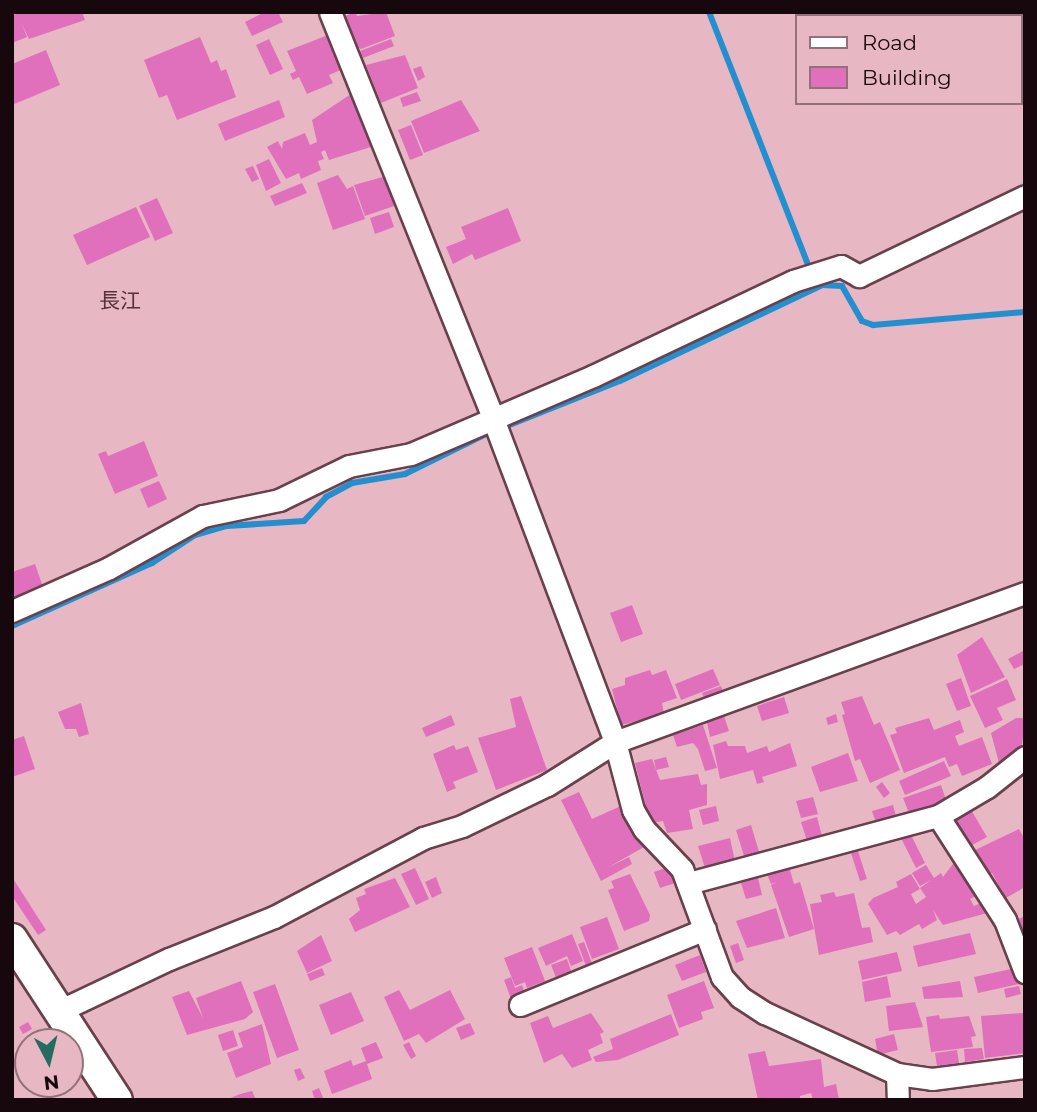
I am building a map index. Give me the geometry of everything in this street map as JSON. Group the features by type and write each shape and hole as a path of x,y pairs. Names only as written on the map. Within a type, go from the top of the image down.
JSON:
{"main road":[{"path":"12,939 117,1100"}],"street":[{"path":"330,12 492,416 615,742 633,810 644,829 682,869 722,977 740,997 897,1074 932,1079 1025,1067"},
{"path":"12,611 109,568 203,516 278,500 349,466 411,454 492,416 593,376 818,271 841,266 859,276 1025,196"},
{"path":"59,1011 274,917 423,838 462,826 548,785 615,742 1025,593"},
{"path":"689,883 938,816 987,788 1025,757"},
{"path":"938,816 1006,920 1025,972"},
{"path":"520,1005 705,929"},
{"path":"897,1074 898,1100"}],"building":[{"path":"17,12 82,12 85,20 29,39 22,24 27,37 12,43 12,18"},
{"path":"265,12 278,12 283,22 252,36 245,22"},
{"path":"355,12 357,16 386,12 395,36 361,49 355,46 343,17"},
{"path":"328,35 343,69 329,75 333,83 307,94 299,77 293,80 290,74 296,71 287,51"},
{"path":"200,37 211,63 217,60 221,71 226,69 236,97 177,120 167,95 159,98 144,60"},
{"path":"269,39 283,69 270,75 256,45"},
{"path":"391,39 394,46 363,58 360,51"},
{"path":"46,50 60,85 12,105 12,64"},
{"path":"405,55 418,88 381,103 366,65"},
{"path":"421,66 425,77 418,81 413,69"},
{"path":"354,92 374,146 329,160 325,150 321,152 324,159 318,161 321,170 301,179 299,173 286,179 267,147 278,141 282,149 283,142 305,133 310,145 317,142 312,120"},
{"path":"417,92 421,101 403,107 400,98"},
{"path":"279,100 285,117 225,141 218,124"},
{"path":"461,100 480,131 424,153 411,121"},
{"path":"411,125 423,155 410,160 398,130"},
{"path":"269,159 281,183 266,191 256,165"},
{"path":"253,166 259,179 252,182 245,169"},
{"path":"338,175 347,189 353,186 365,219 333,230 317,183"},
{"path":"390,175 400,204 365,216 354,185"},
{"path":"302,183 307,193 275,206 270,196"},
{"path":"157,198 173,233 155,241 139,206"},
{"path":"136,207 150,237 87,265 73,235"},
{"path":"508,208 521,241 475,260 472,254 453,264 446,247 466,239 461,227"},
{"path":"389,212 394,227 375,234 370,218"},
{"path":"144,441 158,476 115,494 98,454 106,451 108,456"},
{"path":"159,481 167,499 148,508 140,489"},
{"path":"35,564 44,590 12,603 12,572"},
{"path":"632,605 643,634 621,642 610,613"},
{"path":"982,637 1005,677 971,693 957,655"},
{"path":"1023,651 1025,664 1014,669 1008,659"},
{"path":"713,669 720,685 681,700 675,684"},
{"path":"650,670 652,675 666,670 677,698 662,703 664,714 621,725 612,689 625,685 625,678"},
{"path":"961,678 971,706 957,711 946,684"},
{"path":"1007,679 1016,700 997,708 1003,720 985,728 970,696"},
{"path":"721,686 724,694 705,701 702,693"},
{"path":"521,696 547,770 496,790 478,738 516,727 510,699"},
{"path":"862,696 874,725 880,722 900,770 870,783 860,759 855,761 842,715 845,714 841,702"},
{"path":"784,697 789,713 762,721 757,706"},
{"path":"81,703 89,734 79,737 76,729 65,729 58,712"},
{"path":"836,714 838,722 828,725 826,718"},
{"path":"451,715 455,725 426,737 422,728"},
{"path":"724,716 729,731 710,737 707,722"},
{"path":"929,718 934,730 960,720 964,732 955,736 959,746 982,737 992,764 962,776 957,764 949,767 945,757 904,773 890,735 897,733 895,728"},
{"path":"1016,718 1025,718 1021,754 999,763 991,733"},
{"path":"703,725 717,768 705,771 698,749 693,743 677,747 673,735"},
{"path":"24,736 35,769 12,777 12,740"},
{"path":"726,741 728,746 745,746 747,753 767,746 769,752 790,743 797,766 762,777 764,782 757,784 753,770 720,779 713,745"},
{"path":"454,745 456,750 468,746 478,772 453,782 456,788 447,792 433,754"},
{"path":"848,753 858,781 820,792 811,767"},
{"path":"666,757 669,767 656,770 654,760"},
{"path":"652,759 660,780 698,774 701,785 707,784 707,805 689,810 693,829 667,833 663,821 650,823 635,763"},
{"path":"944,761 951,776 905,795 899,781"},
{"path":"882,782 890,793 884,798 876,787"},
{"path":"941,785 946,800 909,813 903,798"},
{"path":"579,792 592,819 623,805 644,847 607,868 629,857 632,864 601,881 561,800"},
{"path":"813,797 818,814 801,818 796,801"},
{"path":"893,805 897,820 877,826 872,811"},
{"path":"716,806 719,821 703,825 699,810"},
{"path":"970,808 987,837 965,849 948,821"},
{"path":"817,817 823,840 808,844 801,822"},
{"path":"751,825 760,855 745,859 736,830"},
{"path":"1019,829 1025,840 1025,887 1006,898 992,873 984,877 971,852"},
{"path":"910,833 925,863 916,868 901,838"},
{"path":"730,838 736,866 707,874 698,846"},
{"path":"858,851 867,879 860,881 851,853"},
{"path":"956,860 978,895 970,899 974,906 985,901 991,912 943,925 933,910 937,920 922,929 919,924 900,935 896,931 887,935 868,904 873,898 898,887 896,882 911,874 920,889 911,894 916,904 926,897 920,888 931,880 920,886 912,873 926,865 934,878 941,873 943,877"},
{"path":"671,866 678,882 660,888 654,872"},
{"path":"789,867 794,884 800,882 814,929 789,937 771,885 777,882 771,884 767,874"},
{"path":"415,868 429,899 416,905 401,874"},
{"path":"630,874 650,915 649,921 624,931 608,890 614,888 611,881"},
{"path":"436,877 442,893 432,898 425,882"},
{"path":"395,878 410,907 355,932 349,919 360,910 356,898 366,894 364,889"},
{"path":"758,878 762,895 746,899 741,883"},
{"path":"14,880 46,930 38,935 12,896"},
{"path":"834,892 836,897 854,893 862,928 870,927 873,942 819,955 810,904 822,902 820,895"},
{"path":"776,908 785,938 747,948 736,921"},
{"path":"1025,916 1025,948 1012,922"},
{"path":"607,917 619,949 592,959 580,927"},
{"path":"970,933 976,954 918,967 913,946"},
{"path":"572,934 583,961 571,966 567,956 546,966 538,948"},
{"path":"321,935 332,961 307,973 297,951"},
{"path":"584,942 593,966 587,969 578,944"},
{"path":"738,943 744,960 736,963 730,946"},
{"path":"532,947 545,981 527,988 525,982 515,986 504,958"},
{"path":"897,952 902,971 862,980 858,961"},
{"path":"700,955 706,972 682,981 675,965"},
{"path":"567,959 572,974 557,980 551,965"},
{"path":"1020,967 1024,983 978,993 974,977"},
{"path":"322,968 325,975 310,981 307,974"},
{"path":"887,976 891,997 865,1002 862,982"},
{"path":"511,977 515,988 522,985 525,993 511,999 504,980"},
{"path":"241,981 253,1012 245,1019 187,1035 172,997 189,991 203,1018 196,998"},
{"path":"704,981 714,1008 701,1012 703,1019 679,1028 667,995"},
{"path":"960,981 963,997 924,999 922,987"},
{"path":"275,984 299,1050 277,1058 253,992"},
{"path":"1019,986 1021,994 1006,998 1004,989"},
{"path":"399,990 410,1010 450,990 465,1019 426,1043 419,1034 404,1041 384,997"},
{"path":"351,992 364,1021 331,1035 319,1005"},
{"path":"915,1002 923,1027 889,1031 886,1006"},
{"path":"591,1013 604,1032 600,1034 603,1043 588,1050 592,1060 572,1068 562,1054 544,1063 530,1023 548,1016 553,1028"},
{"path":"1023,1013 1025,1053 985,1058 981,1016"},
{"path":"671,1014 679,1035 618,1060 596,1062 593,1057 613,1049 610,1039"},
{"path":"939,1015 940,1019 969,1016 976,1036 971,1037 973,1047 931,1052 926,1017"},
{"path":"28,1022 31,1028 20,1028"},
{"path":"470,1023 475,1034 461,1040 456,1028"},
{"path":"262,1024 271,1064 236,1078 227,1053 243,1047 238,1033"},
{"path":"233,1030 238,1046 223,1051 218,1035"},
{"path":"894,1034 898,1050 878,1055 875,1039"},
{"path":"376,1042 383,1058 367,1064 372,1079 332,1094 324,1071 351,1060 353,1066 366,1061 361,1048"},
{"path":"409,1042 416,1056 411,1059 403,1045"},
{"path":"982,1048 984,1059 965,1062 964,1049"},
{"path":"957,1050 959,1063 937,1066 935,1053"},
{"path":"765,1051 769,1066 821,1059 824,1087 836,1084 839,1100 813,1100 811,1093 800,1096 800,1100 758,1100 748,1054"},
{"path":"300,1068 305,1078 298,1081 294,1070"},
{"path":"319,1088 324,1100 315,1100 312,1091"},
{"path":"252,1091 256,1100 226,1100 240,1094"}],"waterway":[{"path":"709,12 811,272"},
{"path":"12,626 152,563 195,535 227,526 304,521 326,497 352,483 405,474 484,435 620,381 822,285 842,286 862,321 873,325 1025,312"}],"district":[{"name":"長江","path":"120,301"}]}
